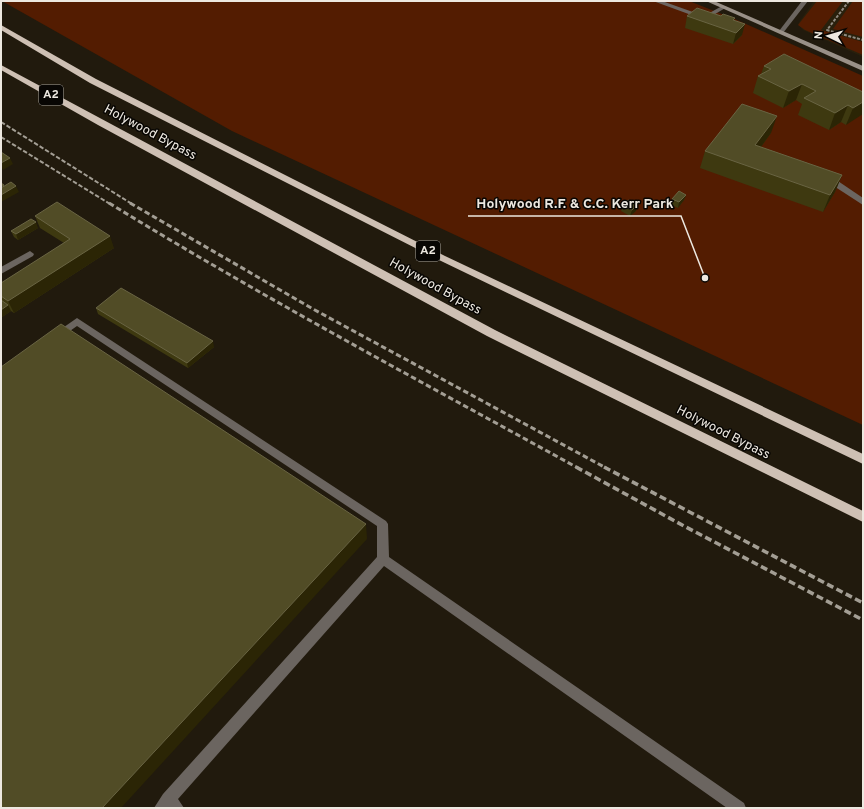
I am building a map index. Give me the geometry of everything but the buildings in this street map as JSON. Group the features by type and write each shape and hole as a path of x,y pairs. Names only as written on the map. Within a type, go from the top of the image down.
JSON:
{"highway":[{"name":"Holywood Bypass","path":"1,27 93,81 442,258 863,459"},
{"name":"Holywood Bypass","path":"1,67 101,123 491,333 773,474 863,517"}],"main road":[{"path":"709,1 863,69"}],"street":[{"path":"656,1 705,18 724,7"},
{"path":"781,32 805,1"},
{"path":"815,173 830,179 863,202"},
{"path":"1,271 30,254"},
{"path":"52,340 77,321 382,524 383,559 169,805"},
{"path":"383,559 739,808"}],"path":[{"path":"848,1 827,30 863,40"}],"shaded area":[{"path":"2,1 689,1 737,20 863,76 863,425 232,131"},
{"path":"814,1 863,1 863,57 803,30 798,24"},
{"path":"817,1 843,1 821,30 863,42 863,55 805,30 798,25"},
{"path":"853,1 863,1 863,37 833,29"}],"railway":[{"path":"1,122 132,204"},
{"path":"1,137 110,204"},
{"path":"109,203 283,305 578,468"},
{"path":"130,203 313,309 606,468"},
{"path":"576,467 684,526 863,620"},
{"path":"604,467 863,603"}],"place":[{"name":"Holywood R.F. & C.C. Kerr Park","path":"705,278"}]}
